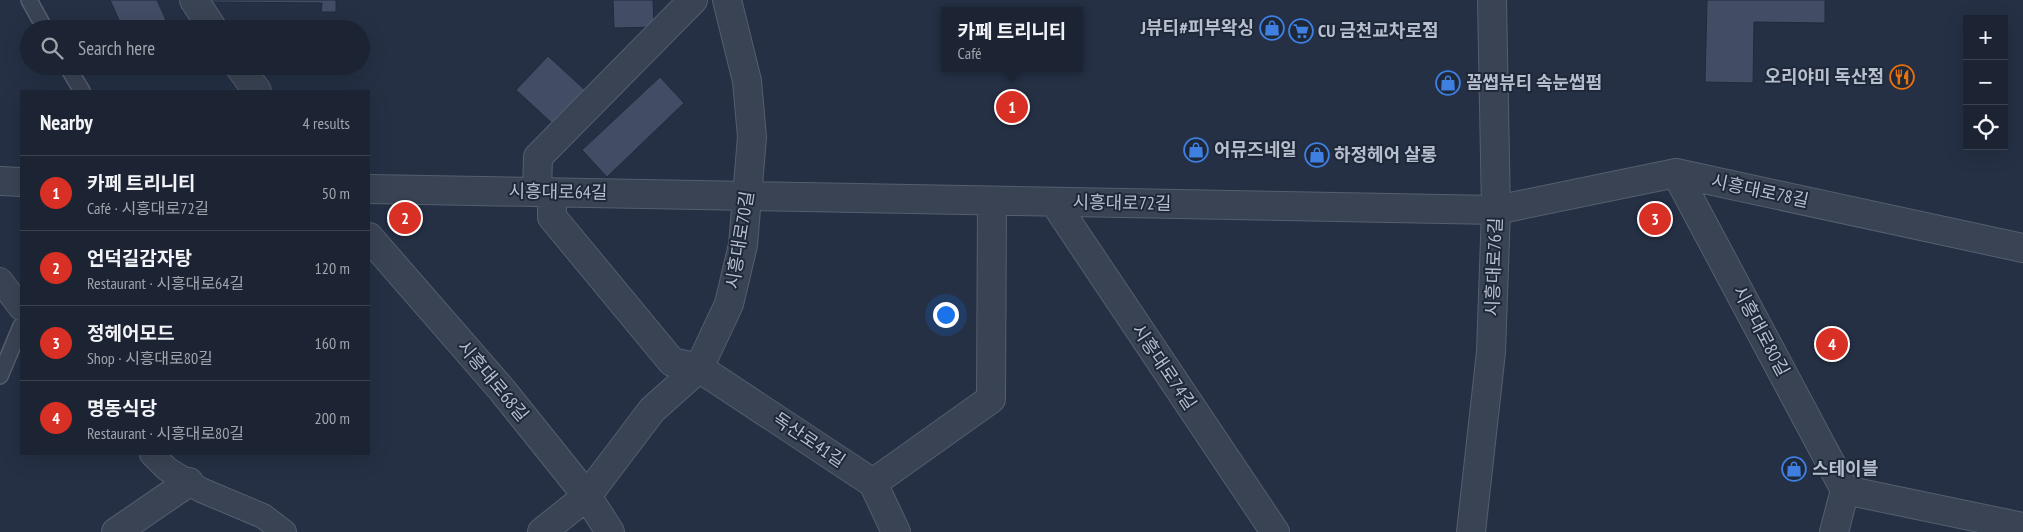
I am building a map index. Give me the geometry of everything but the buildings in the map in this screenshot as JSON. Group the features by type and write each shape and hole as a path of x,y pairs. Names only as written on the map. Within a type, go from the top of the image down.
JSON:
{"street":[{"path":"194,0 207,20"},
{"path":"693,0 538,157 544,192 552,217 672,362 699,368"},
{"name":"시흥대로70길","path":"542,532 587,496 652,410 699,368 729,304 743,244 752,137 747,81 728,0"},
{"name":"시흥대로76길","path":"1471,532 1491,352 1496,210 1492,0"},
{"path":"245,75 256,90"},
{"name":"시흥대로78길","path":"1496,210 1676,173 2023,248"},
{"name":"시흥대로80길","path":"1676,173 1846,490"},
{"path":"0,182 20,182"},
{"name":"시흥대로64길","path":"370,188 748,196"},
{"name":"시흥대로72길","path":"748,196 1496,210"},
{"path":"896,532 873,483 991,399 992,201"},
{"name":"시흥대로74길","path":"1054,202 1275,532"},
{"name":"시흥대로68길","path":"370,238 502,390 587,496 610,532"},
{"path":"0,280 20,307"},
{"name":"독산로41길","path":"699,368 873,483"},
{"path":"153,455 167,469 201,490 263,516 284,532"},
{"path":"116,532 189,482"},
{"path":"1834,532 1846,490 2023,527"}],"lane":[{"path":"29,0 41,20"},
{"path":"72,75 81,90"},
{"path":"0,376 20,328"}],"place":[{"name":"J뷰티#피부왁싱","path":"1272,28"},
{"name":"CU 금천교차로점","path":"1301,31"},
{"name":"오리야미 독산점","path":"1902,77"},
{"name":"꼼썹뷰티 속눈썹펌","path":"1448,83"},
{"name":"카페 트리니티","path":"1012,107"},
{"name":"어뮤즈네일","path":"1196,150"},
{"name":"하정헤어 살롱","path":"1317,155"},
{"name":"언덕길감자탕","path":"405,218"},
{"name":"정헤어모드","path":"1655,219"},
{"name":"명동식당","path":"1832,344"},
{"name":"스테이블","path":"1794,469"}]}
